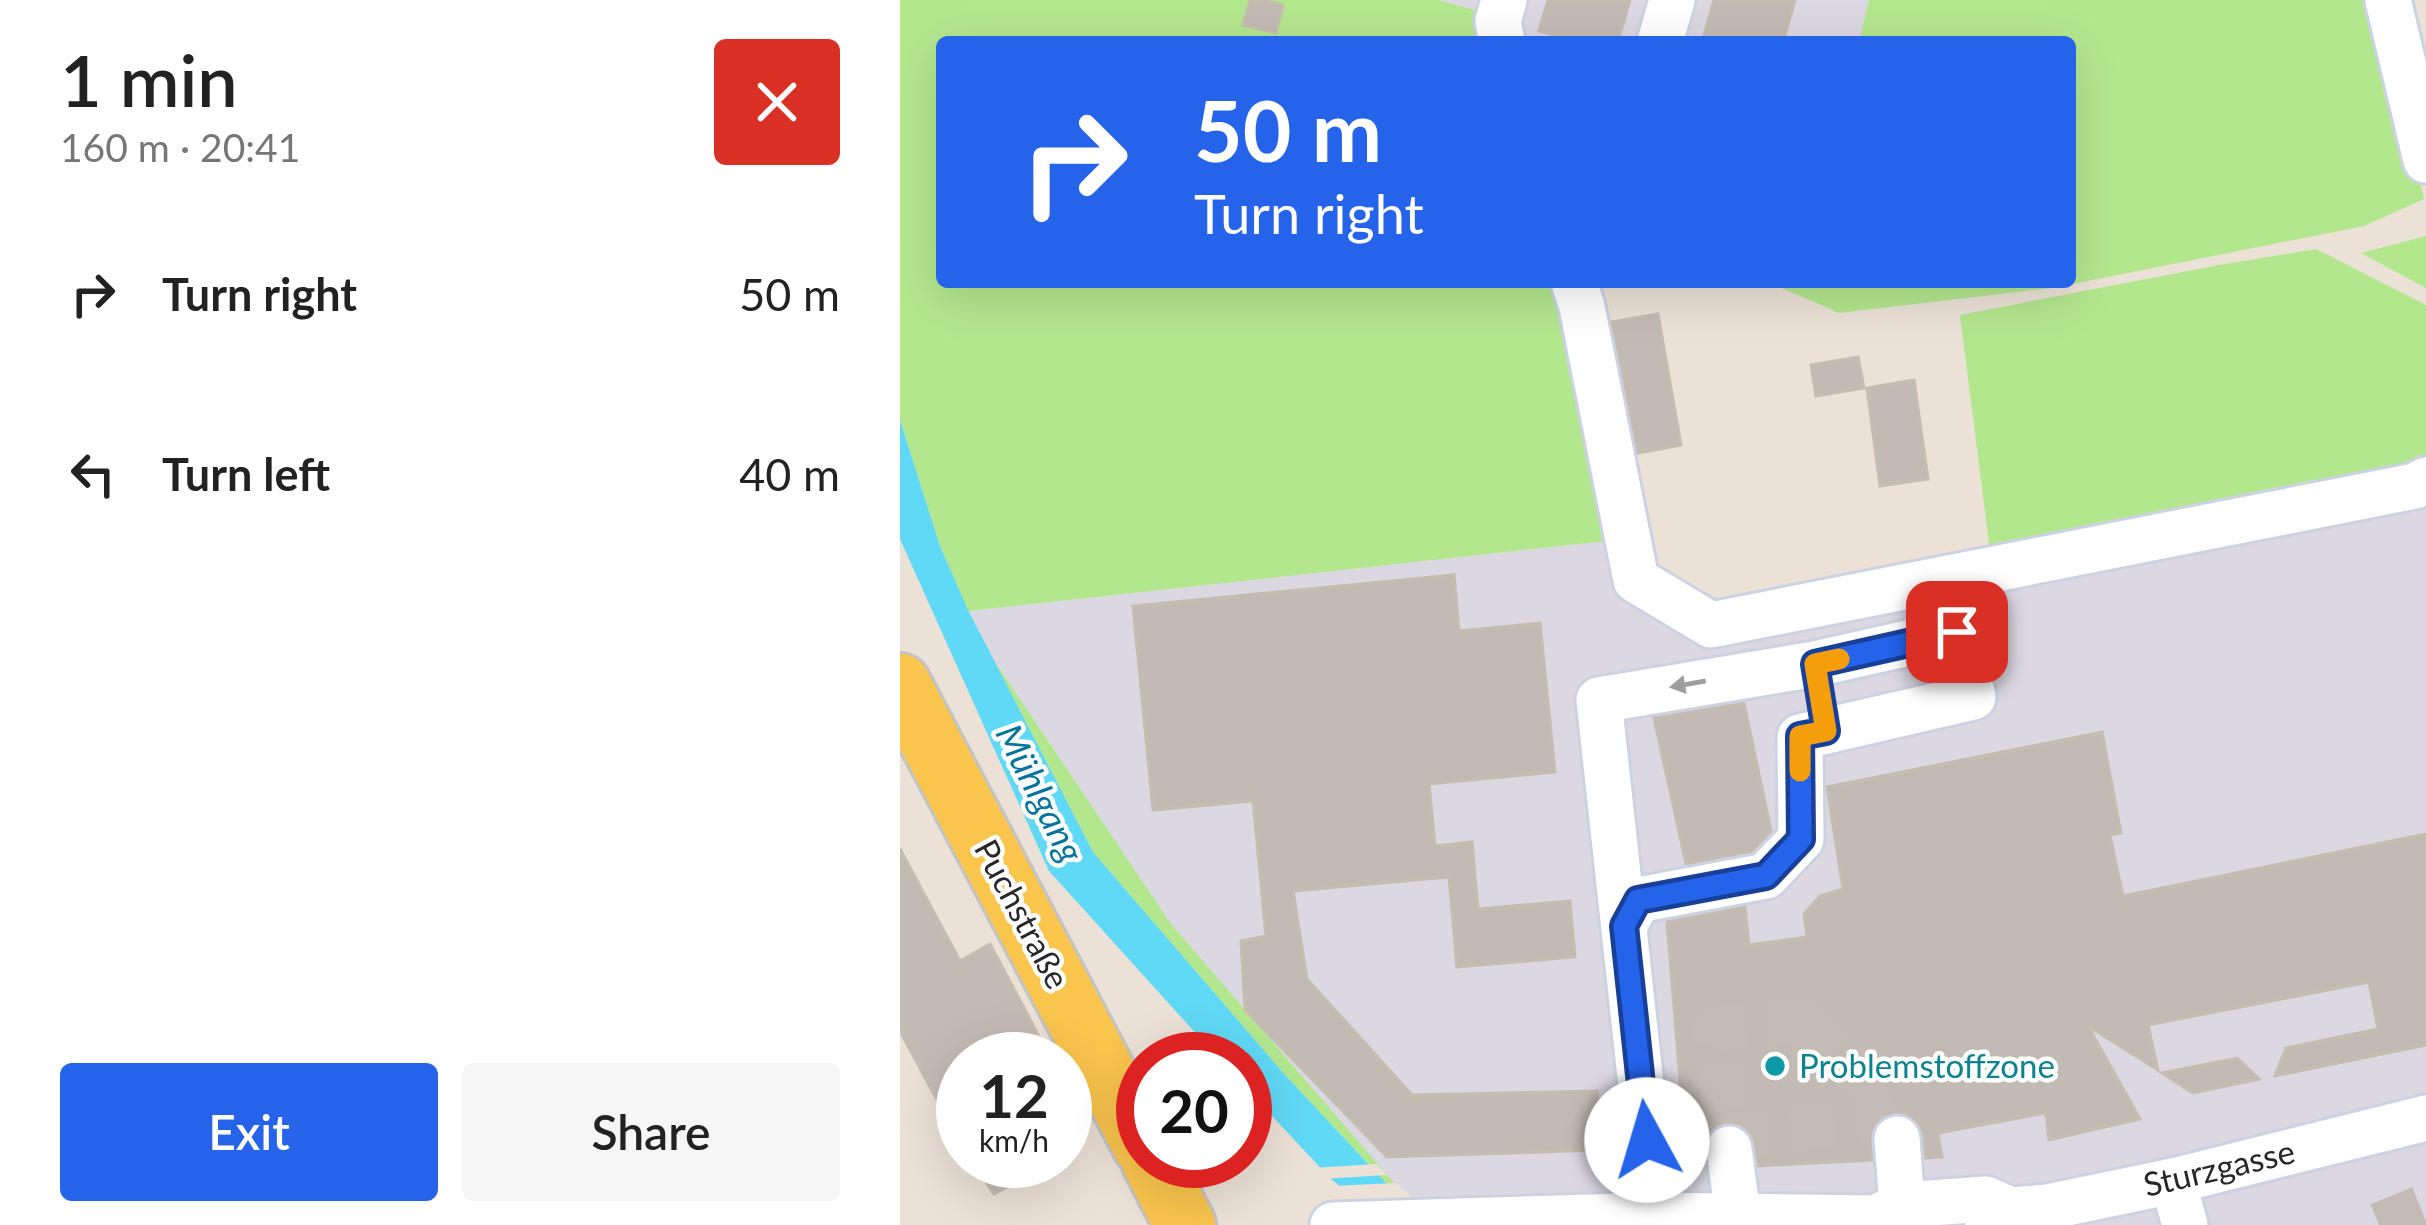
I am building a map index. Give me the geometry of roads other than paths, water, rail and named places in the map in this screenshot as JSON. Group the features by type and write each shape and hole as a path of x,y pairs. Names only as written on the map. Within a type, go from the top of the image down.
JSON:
{"main road":[{"name":"Puchstraße","path":"900,684 1116,1094"},
{"path":"1166,1188 1185,1225"}],"lane":[{"path":"1501,36 1498,21 1504,0"},
{"path":"1662,36 1672,0"},
{"path":"2388,0 2426,160"},
{"path":"1582,290 1636,580 1712,625 2415,486 2426,480"},
{"path":"1624,926 1638,900 1766,876 1801,839 1800,736 1972,697 1957,632 1599,700 1624,926 1656,1035 1647,1140 1654,1215"},
{"path":"1796,666 1826,731"},
{"name":"Sturzgasse","path":"1350,1224 1654,1215 1889,1216 1986,1199 1999,1217 2426,1118"},
{"path":"1889,1216 1897,1139"},
{"path":"1729,1149 1738,1216"},
{"path":"2173,1180 2185,1225"}],"water":[{"name":"Mühlgang","path":"900,420 940,546 968,610 1093,852 1248,1032 1195,1032 1049,871 900,539"},
{"name":"Mühlgang","path":"1272,1060 1387,1184 1424,1215 1385,1225 1329,1177 1272,1116"}],"tunnel":[{"path":"1799,1020 1894,1105 1895,1118 1728,1136 1715,1029 1799,1020"},
{"path":"2379,1225 2426,1206"}],"place":[{"name":"Problemstoffzone","path":"1775,1066"}]}
